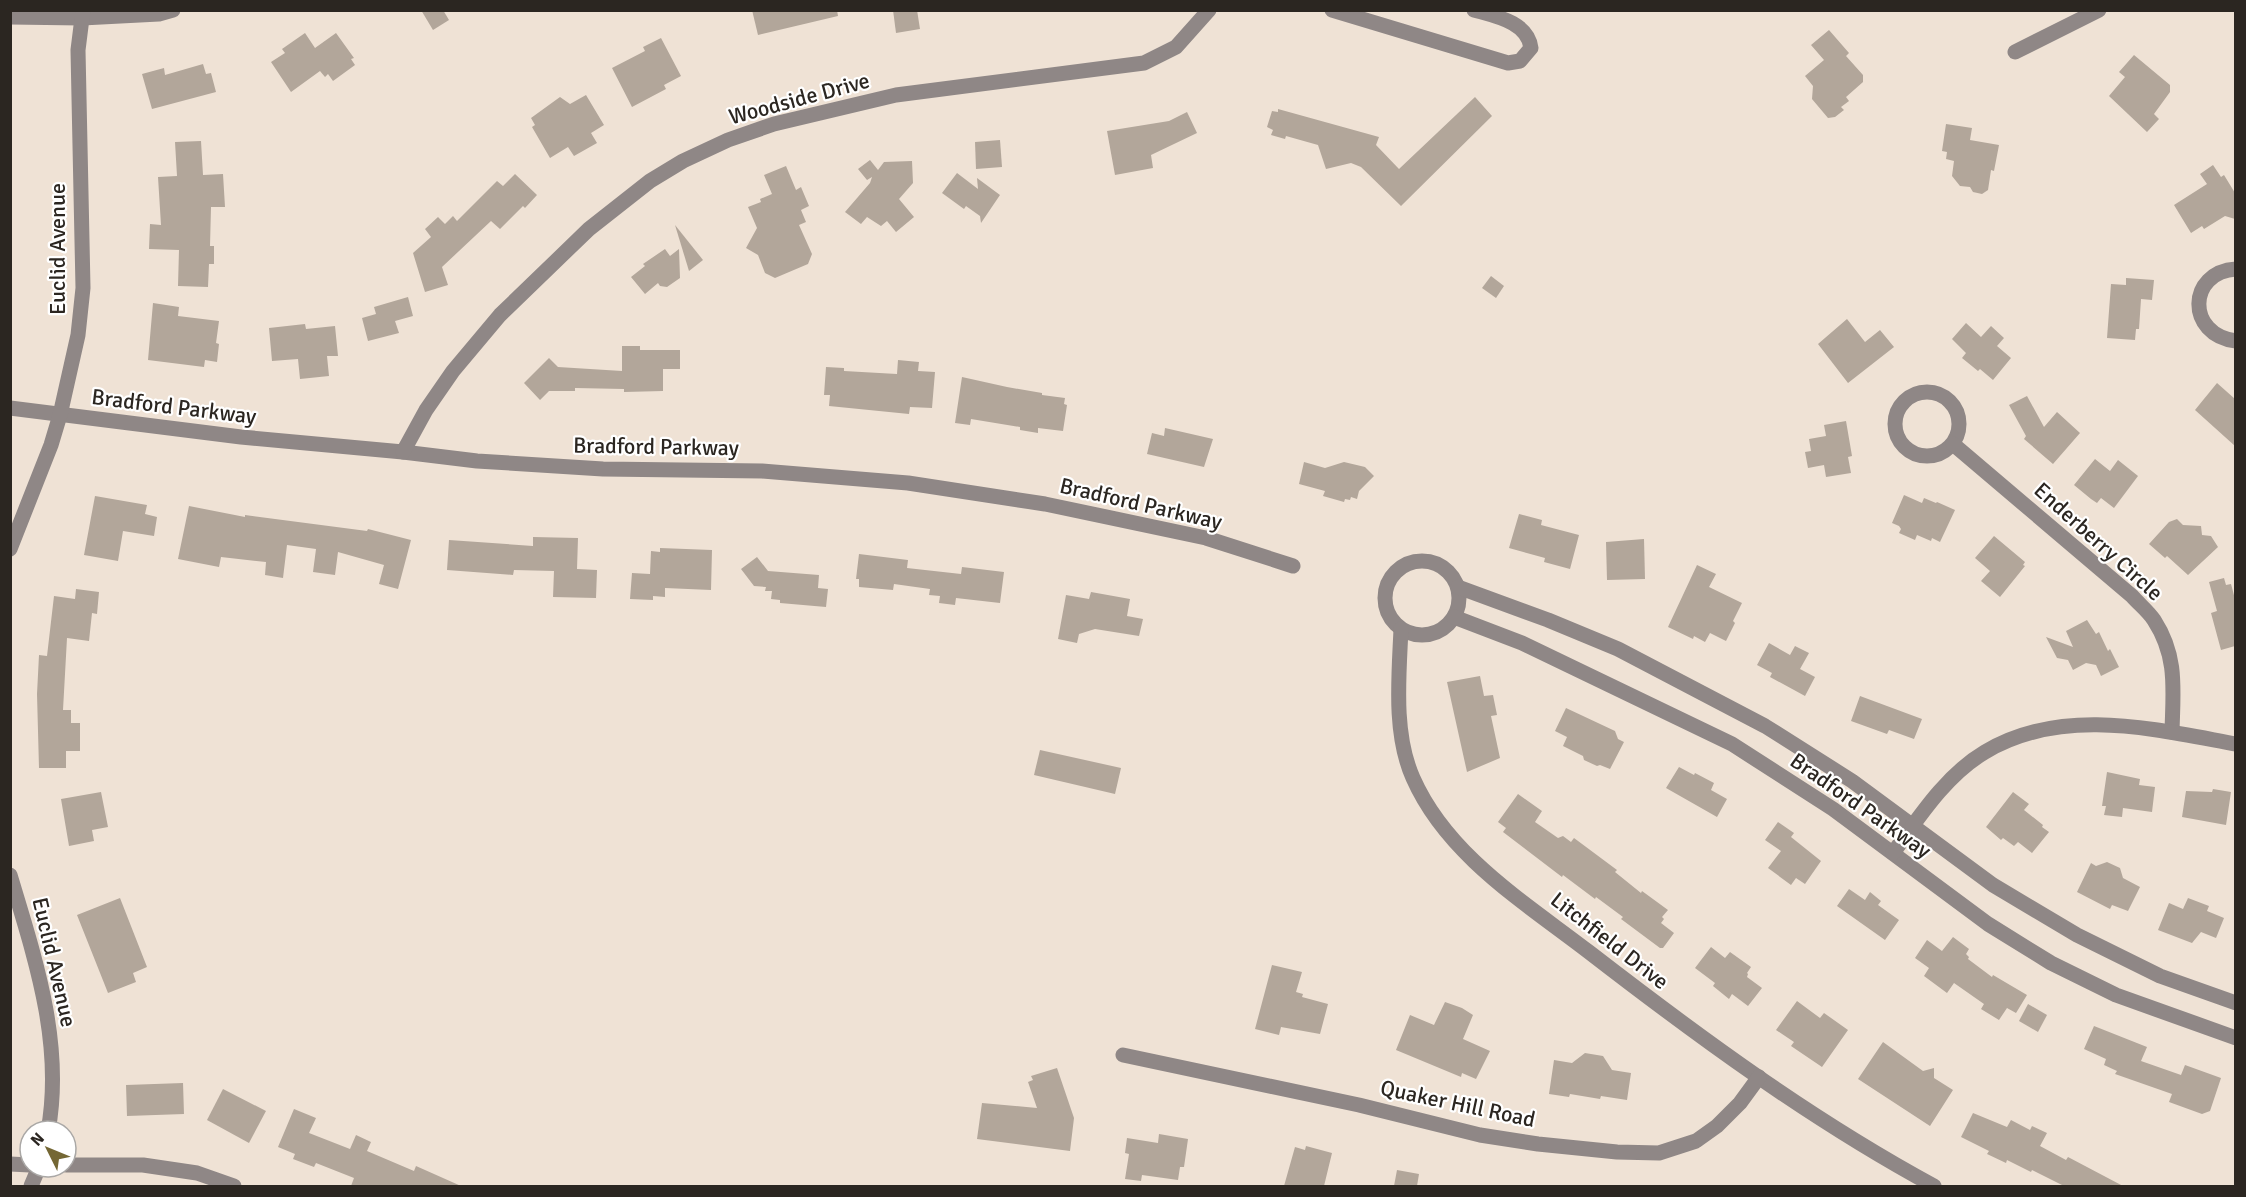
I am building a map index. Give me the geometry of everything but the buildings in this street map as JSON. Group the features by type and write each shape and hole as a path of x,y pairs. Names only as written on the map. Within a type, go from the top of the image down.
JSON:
{"street":[{"path":"10,17 49,14 159,14 173,10"},
{"name":"Woodside Drive","path":"403,452 426,410 453,371 500,315 589,228 650,180 683,160 728,140 774,124 896,95 1144,63 1176,47 1209,10"},
{"path":"1332,10 1508,63 1520,61 1532,48 1526,34 1508,20 1474,10"},
{"path":"2015,52 2099,10"},
{"name":"Euclid Avenue","path":"10,549 51,445 78,335 83,288 78,50 82,14"},
{"path":"2235,269 2222,271 2212,276 2200,295 2198,306 2200,317 2206,328 2225,340 2235,341"},
{"path":"1923,391 1940,394 1947,398 1953,404 1959,419 1959,428 1953,444 1939,454 1931,456 1914,453 1907,449 1897,436 1895,428 1897,411 1908,398 1923,391"},
{"name":"Bradford Parkway","path":"10,408 241,437 500,463 603,469 762,471 909,483 1045,504 1206,538 1293,566"},
{"name":"Enderberry Circle","path":"1953,444 2132,596 2153,618 2169,649 2173,678 2172,732"},
{"name":"Bradford Parkway","path":"1401,629 1388,614 1385,604 1387,584 1400,568 1419,561 1438,564 1454,577 1458,587 1618,648 1765,726 1852,780 1993,885 2076,935 2160,976 2235,1003"},
{"path":"1401,629 1412,634 1424,635 1436,633 1447,626 1454,617 1460,597 1458,587"},
{"name":"Bradford Parkway","path":"1454,617 1522,643 1731,744 1833,809 1988,924 2051,963 2116,995 2235,1038"},
{"name":"Litchfield Drive","path":"1401,629 1398,708 1413,777 1437,819 1479,867 1681,1023 1839,1131 1934,1186"},
{"path":"1893,853 1931,801 1951,780 1985,752 2021,736 2067,724 2095,723 2172,732 2235,744"},
{"name":"Euclid Avenue","path":"10,875 37,965 49,1022 52,1093 49,1119"},
{"name":"Quaker Hill Road","path":"1123,1055 1359,1105 1480,1135 1617,1152 1659,1153 1696,1141 1717,1126 1740,1103 1759,1077"},
{"path":"78,1165 143,1165 197,1173 234,1186"}]}
